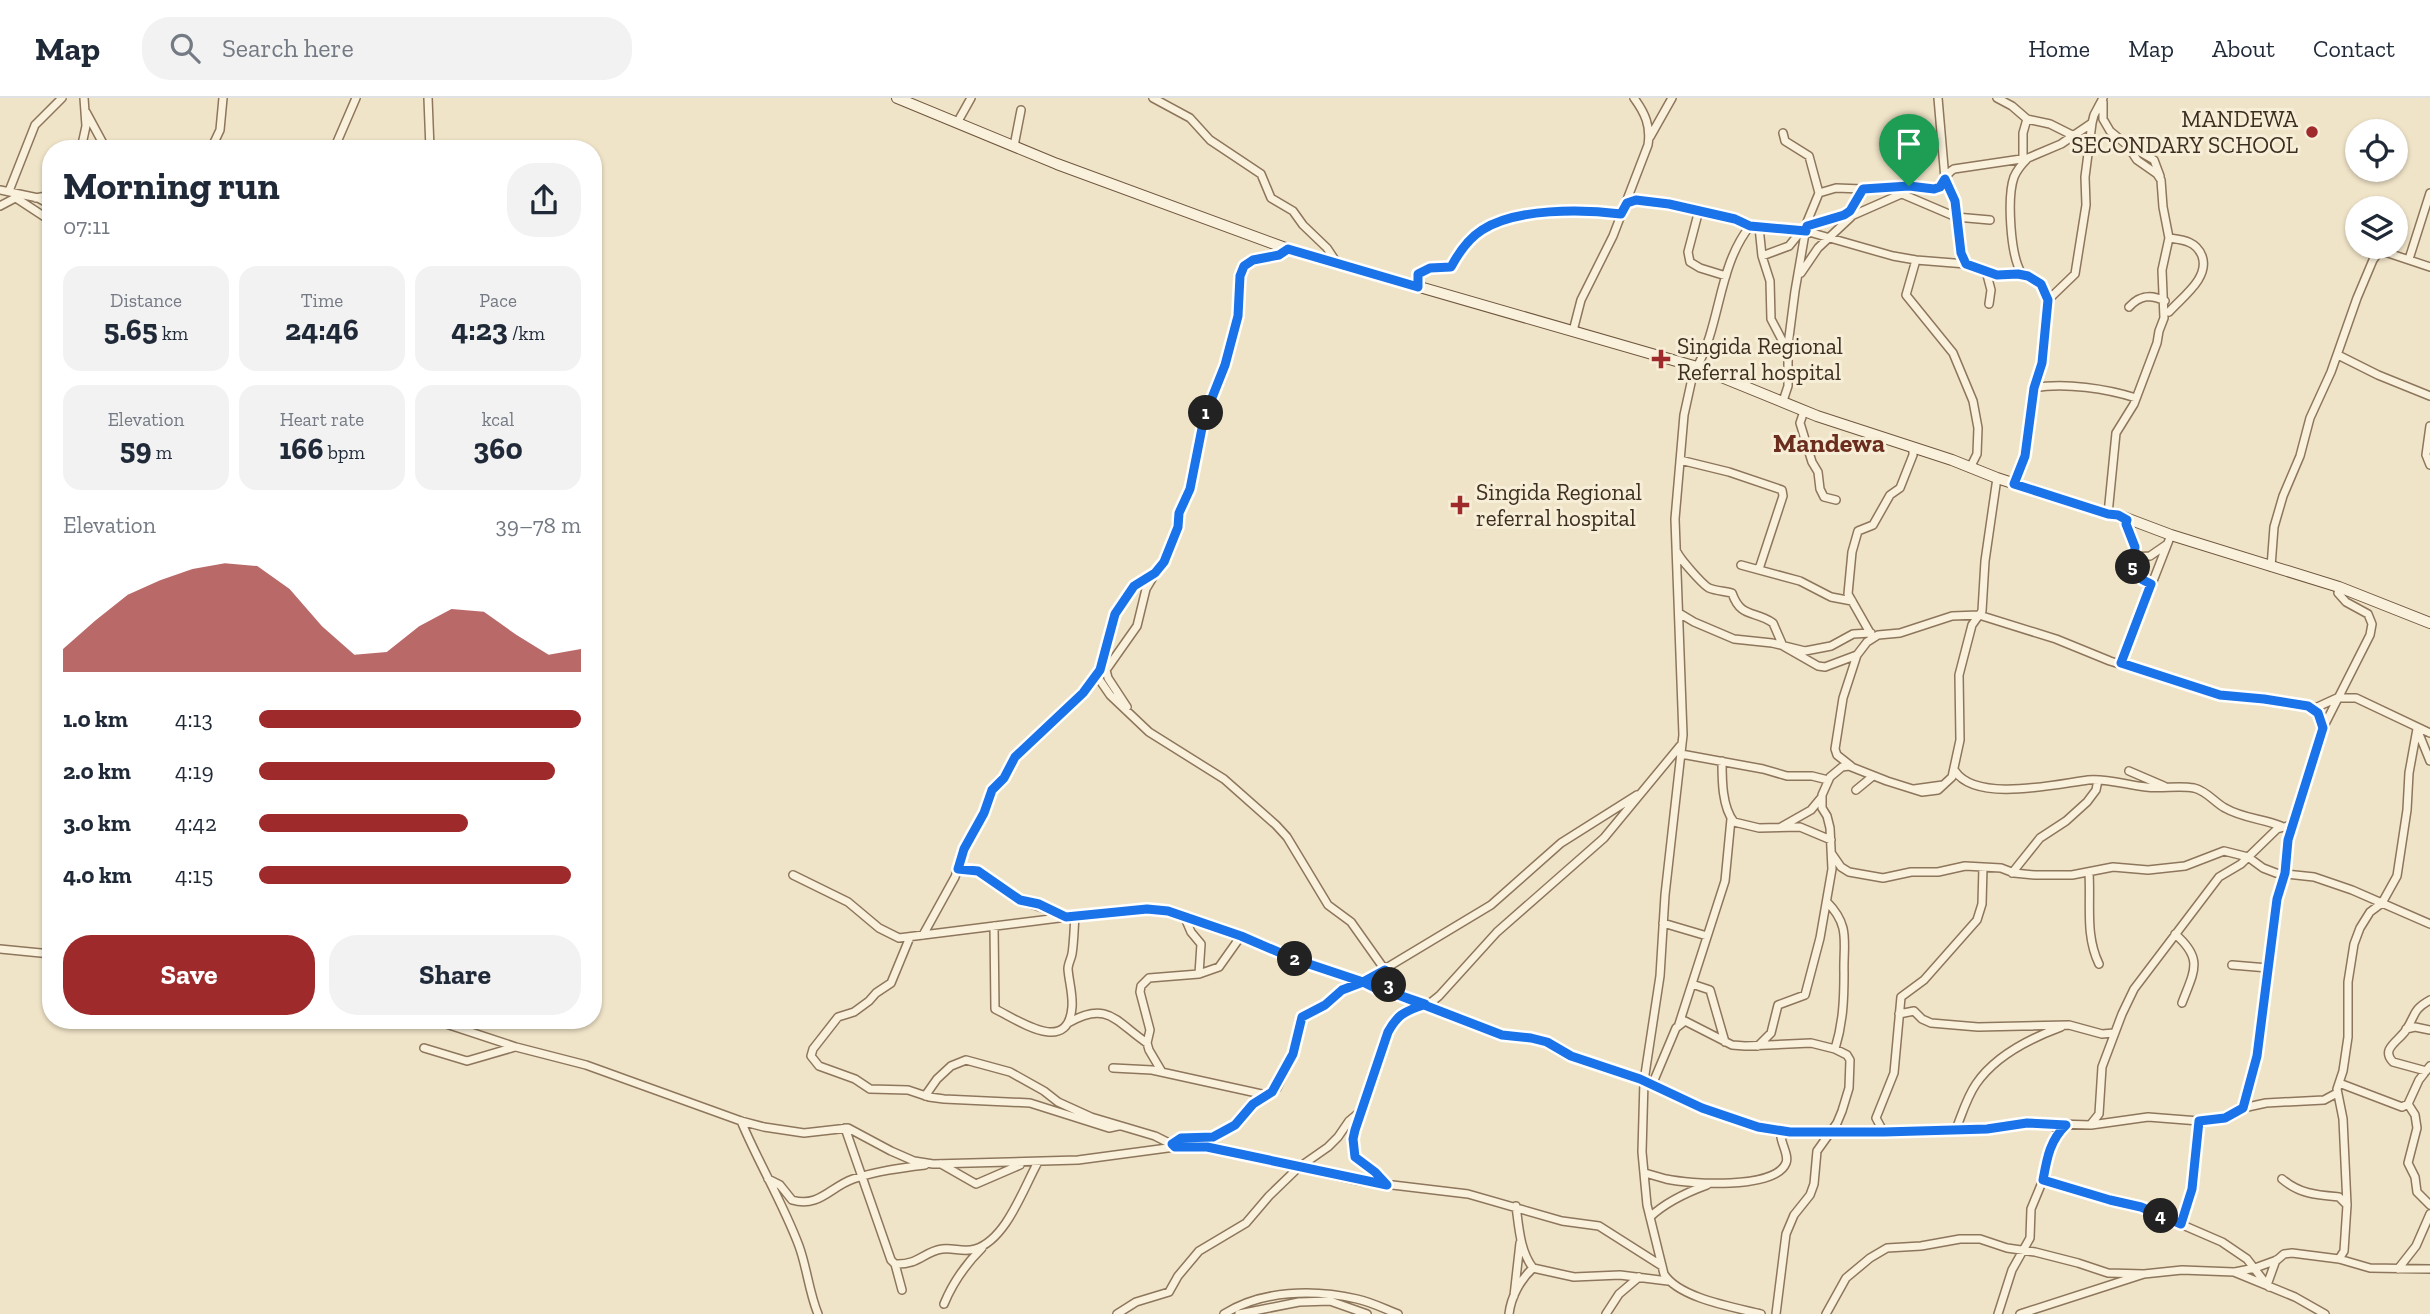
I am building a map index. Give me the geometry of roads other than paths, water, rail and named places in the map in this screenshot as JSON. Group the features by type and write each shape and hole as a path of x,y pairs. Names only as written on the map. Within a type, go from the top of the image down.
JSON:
{"main road":[{"path":"897,98 1014,146 1288,249 1694,367 1913,449 2014,484 2118,515 2169,540 2339,587 2430,623"}],"street":[{"path":"42,214 18,197 4,191 16,179 35,125 62,98"},
{"path":"83,140 86,126 85,98"},
{"path":"215,140 220,130 223,98"},
{"path":"338,140 356,98"},
{"path":"428,98 430,140"},
{"path":"957,123 971,98"},
{"path":"1153,98 1190,118 1210,141 1261,174 1271,198 1293,211 1338,265"},
{"path":"1634,98 1642,108 1649,138"},
{"path":"1642,98 1642,108"},
{"path":"1573,331 1581,300 1627,203 1649,138 1672,98"},
{"path":"1938,98 1945,179 1955,201 1961,257 1966,264"},
{"path":"1997,98 2027,119 2050,124 2074,136"},
{"path":"2048,300 2075,274 2086,205 2085,177 2092,123 2103,98"},
{"path":"2103,98 2105,124 2127,145 2137,160 2161,180 2169,238 2162,270 2164,318 2136,398 2116,433 2108,514"},
{"path":"1014,146 1021,110"},
{"path":"85,112 101,140"},
{"path":"2022,274 2013,254 2011,199 2015,174 2025,159 2023,133 2027,119"},
{"path":"1819,193 1836,188 1916,186 1934,189 1940,187 1948,172 1954,169 2025,159 2074,136 2092,123"},
{"path":"1783,132 1785,141 1801,149 1811,159 1819,193 1805,229 1788,345 1788,386 1783,401"},
{"path":"1888,188 1899,195 1956,217 1990,220"},
{"path":"1762,256 1789,246 1805,229 1850,211 1863,189"},
{"path":"1630,193 1640,201"},
{"path":"2409,259 2430,193"},
{"path":"1798,276 1812,255 1851,217 1899,195"},
{"path":"0,206 18,197 42,197"},
{"path":"35,198 42,201"},
{"path":"1627,203 1640,201 1699,210 1755,226 1805,229 1828,238 1916,260 1966,264 1997,275 2022,274 2041,284 2048,300 2042,363 2034,388 2025,456 2014,484"},
{"path":"1699,210 1688,252 1690,262 1726,276"},
{"path":"1418,287 1418,274 1430,268 1451,267 1464,246 1482,230 1495,223 1562,211 1621,214"},
{"path":"1838,217 1851,217"},
{"path":"1755,226 1770,281 1773,324 1783,342 1788,345"},
{"path":"1755,226 1739,241 1726,276 1706,351 1694,367 1684,415 1675,519 1682,744 1660,976 1644,1081 1642,1152 1650,1217 1668,1281 1677,1289 1702,1298 1761,1314"},
{"path":"2169,238 2191,243 2197,247 2203,260 2199,279 2169,312"},
{"path":"923,935 958,869 964,849 984,813 990,793 1004,778 1015,757 1083,693 1137,626 1146,589 1171,549 1179,513 1190,489 1204,418 1225,365 1238,316 1240,276 1244,266 1253,260 1279,255 1288,249"},
{"path":"2271,567 2274,527 2283,496 2300,456 2310,418 2338,355 2373,260 2378,253 2385,252 2430,267"},
{"path":"1916,260 1906,295 1953,353 1976,411 1977,454 1970,468"},
{"path":"1986,271 1991,290 1989,304"},
{"path":"2129,307 2144,297 2156,297 2165,301"},
{"path":"2338,355 2430,396"},
{"path":"2034,388 2076,387 2136,398"},
{"path":"1801,409 1803,414 1800,422 1812,462 1819,474 1821,492 1824,497 1836,500"},
{"path":"2430,426 2426,455 2430,465"},
{"path":"1872,635 1852,601 1848,585 1856,534 1873,525 1890,495 1900,488 1913,449"},
{"path":"1680,460 1730,472 1782,490 1783,496 1759,569"},
{"path":"1872,635 1857,655 1841,707 1835,749 1837,755 1850,766 1913,789 1927,785 1946,785 1955,771 1960,740 1959,675 1972,625 1982,611 1985,561 1997,478"},
{"path":"2127,520 2135,547 2133,568 2143,580 2151,584"},
{"path":"2121,663 2169,540"},
{"path":"2134,557 2150,556 2169,540"},
{"path":"1676,549 1682,562 1694,571 1705,585 1732,593 1736,603 1744,611 1773,623 1783,646 1825,667 1857,655"},
{"path":"1741,565 1810,584 1831,597 1852,601"},
{"path":"1155,573 1134,586 1115,614 1099,679 1110,695 1149,732 1224,779 1276,825 1287,837 1328,905 1351,922 1385,970 1393,993"},
{"path":"2243,1108 2257,1056 2277,899 2285,873 2291,825 2323,728 2370,635 2372,624 2368,614 2343,600 2338,593 2339,587"},
{"path":"1679,613 1734,639 1813,651 1838,643 1853,634 1900,633 1952,616 1979,615 2056,639 2110,661 2220,695 2279,701 2312,709 2320,717 2323,728"},
{"path":"2312,709 2337,698 2363,700 2417,729 2430,733"},
{"path":"2417,729 2430,761"},
{"path":"2339,1259 2344,1251 2347,1205 2343,1119 2337,1093 2348,1037 2348,982 2356,939 2365,918 2382,903 2400,864 2409,773 2417,729"},
{"path":"1387,1185 1359,1161 1354,1153 1353,1139 1388,1032 1395,1019 1439,996 1497,932 1604,838 1682,744"},
{"path":"1681,754 1787,776 1812,776 1828,780"},
{"path":"1652,1085 1679,1024 1725,881 1731,819 1725,801 1722,761"},
{"path":"1758,1046 1771,1033 1780,1003 1805,995 1815,964 1831,878 1831,840 1822,797 1828,780 1842,767 1850,766"},
{"path":"1955,771 1970,785 2005,788 2033,789 2102,780 2148,787 2194,788 2206,793 2234,813 2281,826 2291,825"},
{"path":"2129,771 2172,788"},
{"path":"1856,790 1873,776"},
{"path":"2012,873 2026,859 2040,838 2066,821 2087,802 2102,780"},
{"path":"1173,1145 1181,1138 1213,1137 1235,1125 1253,1104 1277,1088 1293,1054 1302,1017 1325,1005 1342,990 1385,970 1491,905 1561,843 1642,792"},
{"path":"1781,827 1811,810 1822,797"},
{"path":"1731,819 1742,826 1807,828 1831,840"},
{"path":"2091,1125 2099,1114 2101,1071 2114,1033 2134,989 2219,877 2248,857 2281,826"},
{"path":"1832,853 1845,870 1857,875 1883,878 1965,866 2001,868 2012,873 2035,876 2089,873 2113,867 2139,870 2185,866 2222,851 2248,857 2269,871 2323,880 2430,923"},
{"path":"1883,1131 1876,1118 1894,1073 1902,995 1924,980 1977,920 1982,904 1983,867"},
{"path":"958,869 978,871 1020,900 1070,916"},
{"path":"2089,873 2089,931 2091,946 2099,964"},
{"path":"793,875 848,902 879,928 899,938 1070,916 1157,909 1241,936 1297,960 1363,982 1387,994 1393,993 1425,1004 1502,1035 1539,1039 1571,1056 1644,1081 1735,1121 1790,1132 1987,1129 2027,1123 2091,1125 2148,1117 2199,1121 2225,1118 2243,1108 2266,1103 2324,1100 2337,1093"},
{"path":"1827,902 1836,913 1846,938 1844,1010 1835,1049"},
{"path":"1068,1023 1072,999 1068,968 1072,949 1070,916"},
{"path":"1185,918 1191,932 1201,944 1199,974"},
{"path":"1663,923 1707,936"},
{"path":"994,926 995,1009 1026,1026 1047,1033 1055,1032 1087,1013 1109,1015 1125,1024 1147,1043 1162,1072"},
{"path":"2175,934 2189,946 2193,957 2192,978 2182,1003"},
{"path":"1147,1043 1150,1030 1140,992 1145,981 1149,978 1199,974 1224,963 1241,936"},
{"path":"910,937 891,983 854,1012 838,1017 813,1049 811,1056 819,1066 855,1079 867,1088 908,1090 925,1096 970,1101 1030,1102 1109,1128 1118,1126"},
{"path":"0,950 42,953"},
{"path":"2232,965 2268,968"},
{"path":"1692,984 1710,989 1725,1042"},
{"path":"1072,999 1087,1013"},
{"path":"2339,1083 2396,1106 2408,1104 2413,1090 2428,1068 2397,1064 2389,1059 2390,1047 2406,1029 2415,1010 2430,1000"},
{"path":"1899,1014 1914,1011 1931,1023 1978,1027 2069,1025 2102,1034 2114,1033"},
{"path":"1679,1024 1685,1021 1692,1023 1725,1042 1745,1046 1811,1043 1835,1049 1847,1055 1850,1060 1850,1076 1842,1111 1816,1150 1810,1195 1794,1215 1786,1234 1776,1314"},
{"path":"1956,1129 1971,1093 1989,1070 2034,1038 2069,1025"},
{"path":"2406,1029 2415,1027 2430,1030"},
{"path":"461,1029 516,1047 586,1065 741,1122 804,1133 853,1129 902,1156 937,1164 976,1184 1027,1162"},
{"path":"424,1048 467,1061 516,1047"},
{"path":"925,1096 937,1079 951,1066 964,1059 1010,1072 1044,1090 1071,1109 1154,1136 1173,1145"},
{"path":"1112,1068 1162,1072 1266,1095"},
{"path":"2408,1104 2415,1115 2417,1128 2408,1163 2415,1177 2417,1192 2430,1205"},
{"path":"1117,1314 1136,1302 1169,1292 1178,1276 1199,1251 1246,1223 1269,1196 1298,1168 1328,1147 1361,1111"},
{"path":"2181,1224 2192,1189 2199,1121"},
{"path":"741,1122 797,1242 818,1314"},
{"path":"1998,1314 2008,1279 2029,1241 2031,1209 2043,1180 2051,1144 2056,1134 2066,1125"},
{"path":"845,1128 902,1290"},
{"path":"1645,1173 1666,1179 1711,1184 1750,1182 1775,1174 1783,1168 1787,1159 1781,1137 1790,1132"},
{"path":"768,1179 780,1185 792,1200 810,1202 831,1193 848,1181 900,1168 937,1164 1078,1160 1173,1145 1207,1147 1387,1185 1468,1194 1562,1221 1602,1227 1662,1266"},
{"path":"944,1304 969,1261 1002,1230 1038,1162"},
{"path":"2282,1179 2305,1193 2339,1197 2347,1205"},
{"path":"2043,1180 2141,1207 2222,1242 2247,1259 2268,1286"},
{"path":"1650,1217 1677,1197 1711,1184"},
{"path":"1516,1206 1520,1238 1527,1260 1533,1268 1574,1277 1640,1276 1668,1281"},
{"path":"2398,1269 2416,1246 2430,1214"},
{"path":"1509,1314 1514,1296 1520,1238"},
{"path":"1826,1314 1846,1278 1887,1248 1921,1246 1960,1239 1980,1239 2108,1273 2144,1274 2182,1270 2234,1272 2255,1268 2292,1253 2339,1259 2363,1267 2430,1269"},
{"path":"2029,1241 2035,1252"},
{"path":"895,1264 917,1262 942,1249 973,1250 986,1245"},
{"path":"2344,1251 2350,1263"},
{"path":"2268,1286 2277,1260"},
{"path":"1514,1296 1522,1280 1533,1268"},
{"path":"2234,1272 2308,1303 2325,1314"},
{"path":"2020,1314 2144,1274"},
{"path":"1606,1314 1619,1294 1640,1276"},
{"path":"1224,1314 1239,1306 1279,1294 1322,1294 1360,1299 1398,1314"},
{"path":"1239,1314 1299,1302 1330,1301 1367,1314"}],"place":[{"name":"MANDEWA SECONDARY SCHOOL","path":"2312,132"},
{"name":"Singida Regional Referral hospital","path":"1661,359"},
{"name":"Singida Regional referral hospital","path":"1460,505"}],"district":[{"name":"Mandewa","path":"1829,443"}]}
